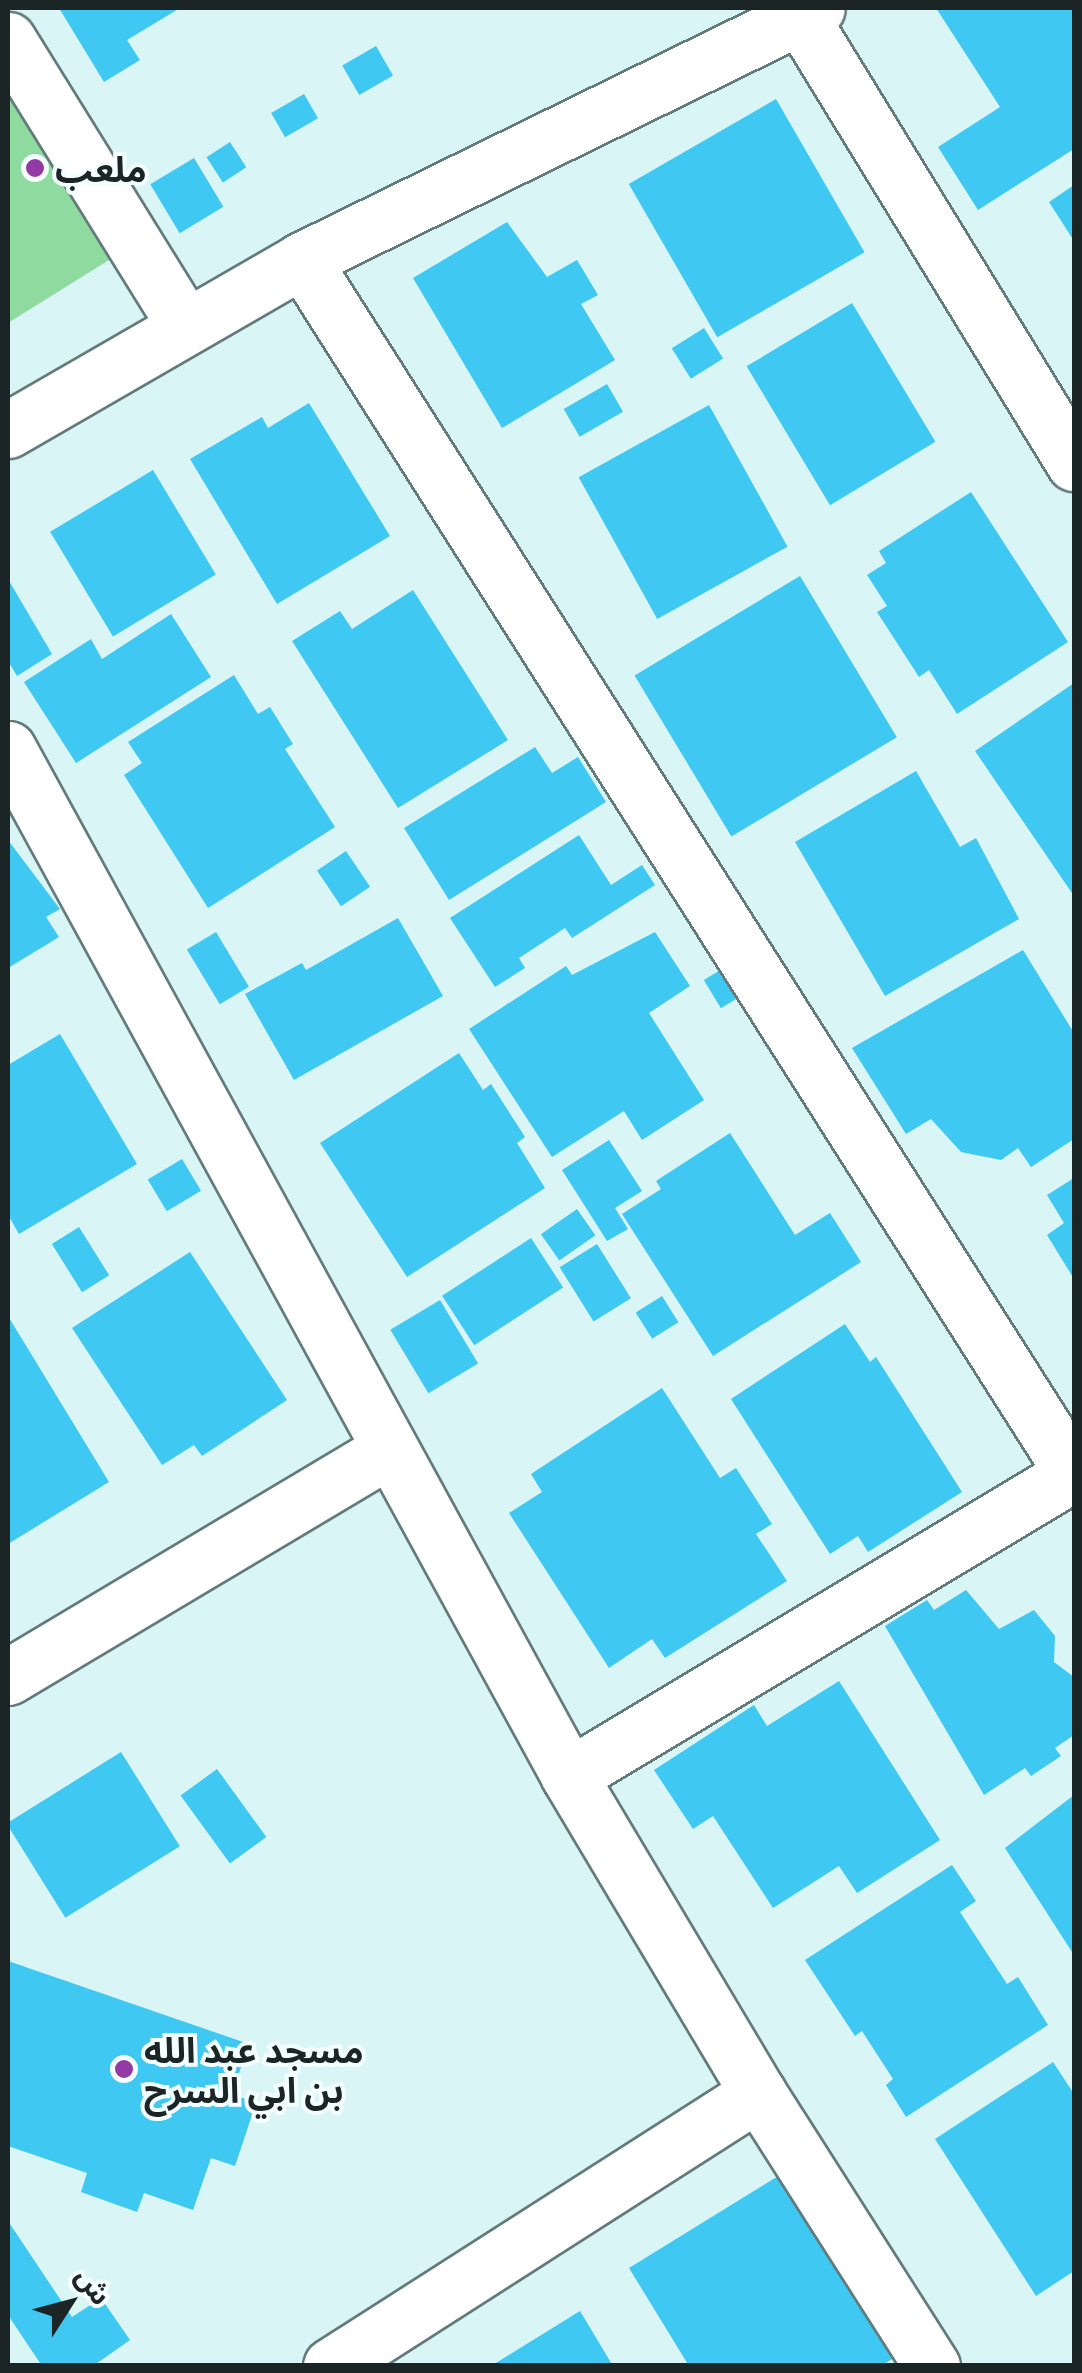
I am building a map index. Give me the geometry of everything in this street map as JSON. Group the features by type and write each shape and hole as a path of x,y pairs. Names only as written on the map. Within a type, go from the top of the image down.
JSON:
{"street":[{"path":"8,430 302,260 804,11 1074,464"},
{"path":"8,40 185,325"},
{"path":"302,260 1074,1474 569,1776"},
{"path":"8,749 387,1452 569,1776 758,2092 932,2366"},
{"path":"8,1677 387,1452"},
{"path":"331,2366 758,2092"}],"green space":[{"name":"ملعب","path":"8,80 117,255 8,323"}],"building":[{"path":"59,8 180,8 127,40 140,60 104,82"},
{"path":"936,8 1074,8 1074,149 978,210 938,147 1000,107"},
{"path":"376,46 393,75 359,95 342,66"},
{"path":"304,94 318,118 285,137 271,113"},
{"path":"776,99 864,252 717,337 629,184"},
{"path":"230,142 246,167 223,182 207,157"},
{"path":"194,158 223,207 180,233 150,184"},
{"path":"1074,185 1074,241 1049,202"},
{"path":"507,222 547,277 577,260 598,295 581,304 615,360 502,428 413,278"},
{"path":"852,303 935,442 830,505 747,366"},
{"path":"704,328 723,359 691,379 672,348"},
{"path":"607,384 623,412 580,437 564,409"},
{"path":"309,403 390,536 277,604 190,459 262,417 268,428"},
{"path":"709,405 788,547 657,619 579,477"},
{"path":"153,470 216,575 113,636 50,532"},
{"path":"971,492 1068,642 957,714 929,670 919,677 877,612 887,606 867,575 886,563 879,551"},
{"path":"800,576 897,737 731,837 635,675"},
{"path":"8,579 52,654 17,676 8,661"},
{"path":"413,590 508,740 398,808 292,641 340,611 352,629"},
{"path":"171,614 211,677 76,763 24,682 91,639 102,659"},
{"path":"234,675 258,714 270,707 293,744 285,749 335,827 208,908 124,775 142,763 128,742"},
{"path":"1074,683 1074,896 975,751"},
{"path":"535,747 552,773 578,757 606,802 449,900 404,828"},
{"path":"916,771 960,847 976,838 1019,919 885,996 795,842"},
{"path":"579,835 611,885 642,865 655,885 572,938 565,928 519,958 525,968 495,987 450,918"},
{"path":"8,840 60,909 46,917 59,937 8,968"},
{"path":"346,851 370,887 341,906 317,871"},
{"path":"398,918 443,996 294,1080 245,994 302,963 306,970"},
{"path":"216,932 249,987 220,1004 187,950"},
{"path":"655,932 690,986 649,1013 704,1100 642,1140 624,1111 552,1157 469,1029 566,966 572,975"},
{"path":"1023,950 1074,1033 1074,1139 1031,1167 1018,1148 1001,1160 961,1152 931,1119 906,1134 852,1048"},
{"path":"727,966 744,994 721,1008 704,980"},
{"path":"60,1034 137,1164 19,1234 8,1215 8,1065"},
{"path":"459,1053 483,1090 491,1084 525,1137 517,1143 545,1188 407,1277 320,1143"},
{"path":"730,1133 795,1235 830,1213 861,1262 713,1356 622,1214 661,1189 656,1181"},
{"path":"609,1140 642,1191 615,1208 628,1229 607,1241 562,1170"},
{"path":"182,1159 201,1191 167,1211 148,1180"},
{"path":"1074,1178 1074,1279 1047,1235 1064,1223 1047,1195"},
{"path":"577,1209 595,1235 559,1260 541,1234"},
{"path":"79,1227 109,1275 82,1292 52,1244"},
{"path":"531,1238 563,1287 474,1345 442,1296"},
{"path":"597,1244 631,1298 594,1322 560,1267"},
{"path":"190,1252 287,1400 202,1456 194,1445 162,1465 72,1328"},
{"path":"662,1296 678,1322 652,1339 636,1312"},
{"path":"440,1300 478,1363 428,1393 390,1330"},
{"path":"8,1316 109,1482 8,1544"},
{"path":"845,1324 870,1362 876,1357 962,1492 868,1552 858,1536 830,1554 731,1399"},
{"path":"662,1388 720,1478 736,1468 772,1524 756,1534 787,1581 665,1658 652,1639 609,1668 509,1513 542,1492 531,1474"},
{"path":"966,1590 999,1629 1034,1610 1055,1636 1054,1662 1074,1677 1074,1735 1055,1748 1061,1756 1031,1776 1025,1768 984,1795 885,1626 927,1600 934,1610"},
{"path":"839,1681 940,1840 857,1893 839,1866 773,1908 713,1816 693,1829 654,1770 754,1705 767,1726"},
{"path":"121,1752 180,1846 65,1918 8,1823"},
{"path":"217,1769 266,1837 230,1863 181,1795"},
{"path":"1074,1795 1074,1955 1005,1848"},
{"path":"952,1865 976,1901 960,1912 1007,1984 1018,1977 1048,2025 906,2117 886,2085 893,2079 862,2031 855,2036 805,1960"},
{"name":"مسجد عبد الله بن ابي السرح","path":"8,1961 249,2044 232,2094 256,2103 235,2166 211,2158 193,2210 144,2193 137,2212 81,2192 87,2173 8,2146"},
{"path":"1053,2062 1074,2094 1074,2271 1036,2296 935,2139"},
{"path":"788,2170 902,2353 881,2366 689,2366 629,2268"},
{"path":"8,2221 72,2317 101,2298 130,2340 93,2366 42,2366 8,2315"},
{"path":"580,2311 613,2366 491,2366"}],"place":[{"name":"ملعب","path":"35,168"},
{"name":"مسجد عبد الله بن ابي السرح","path":"124,2069"}]}
